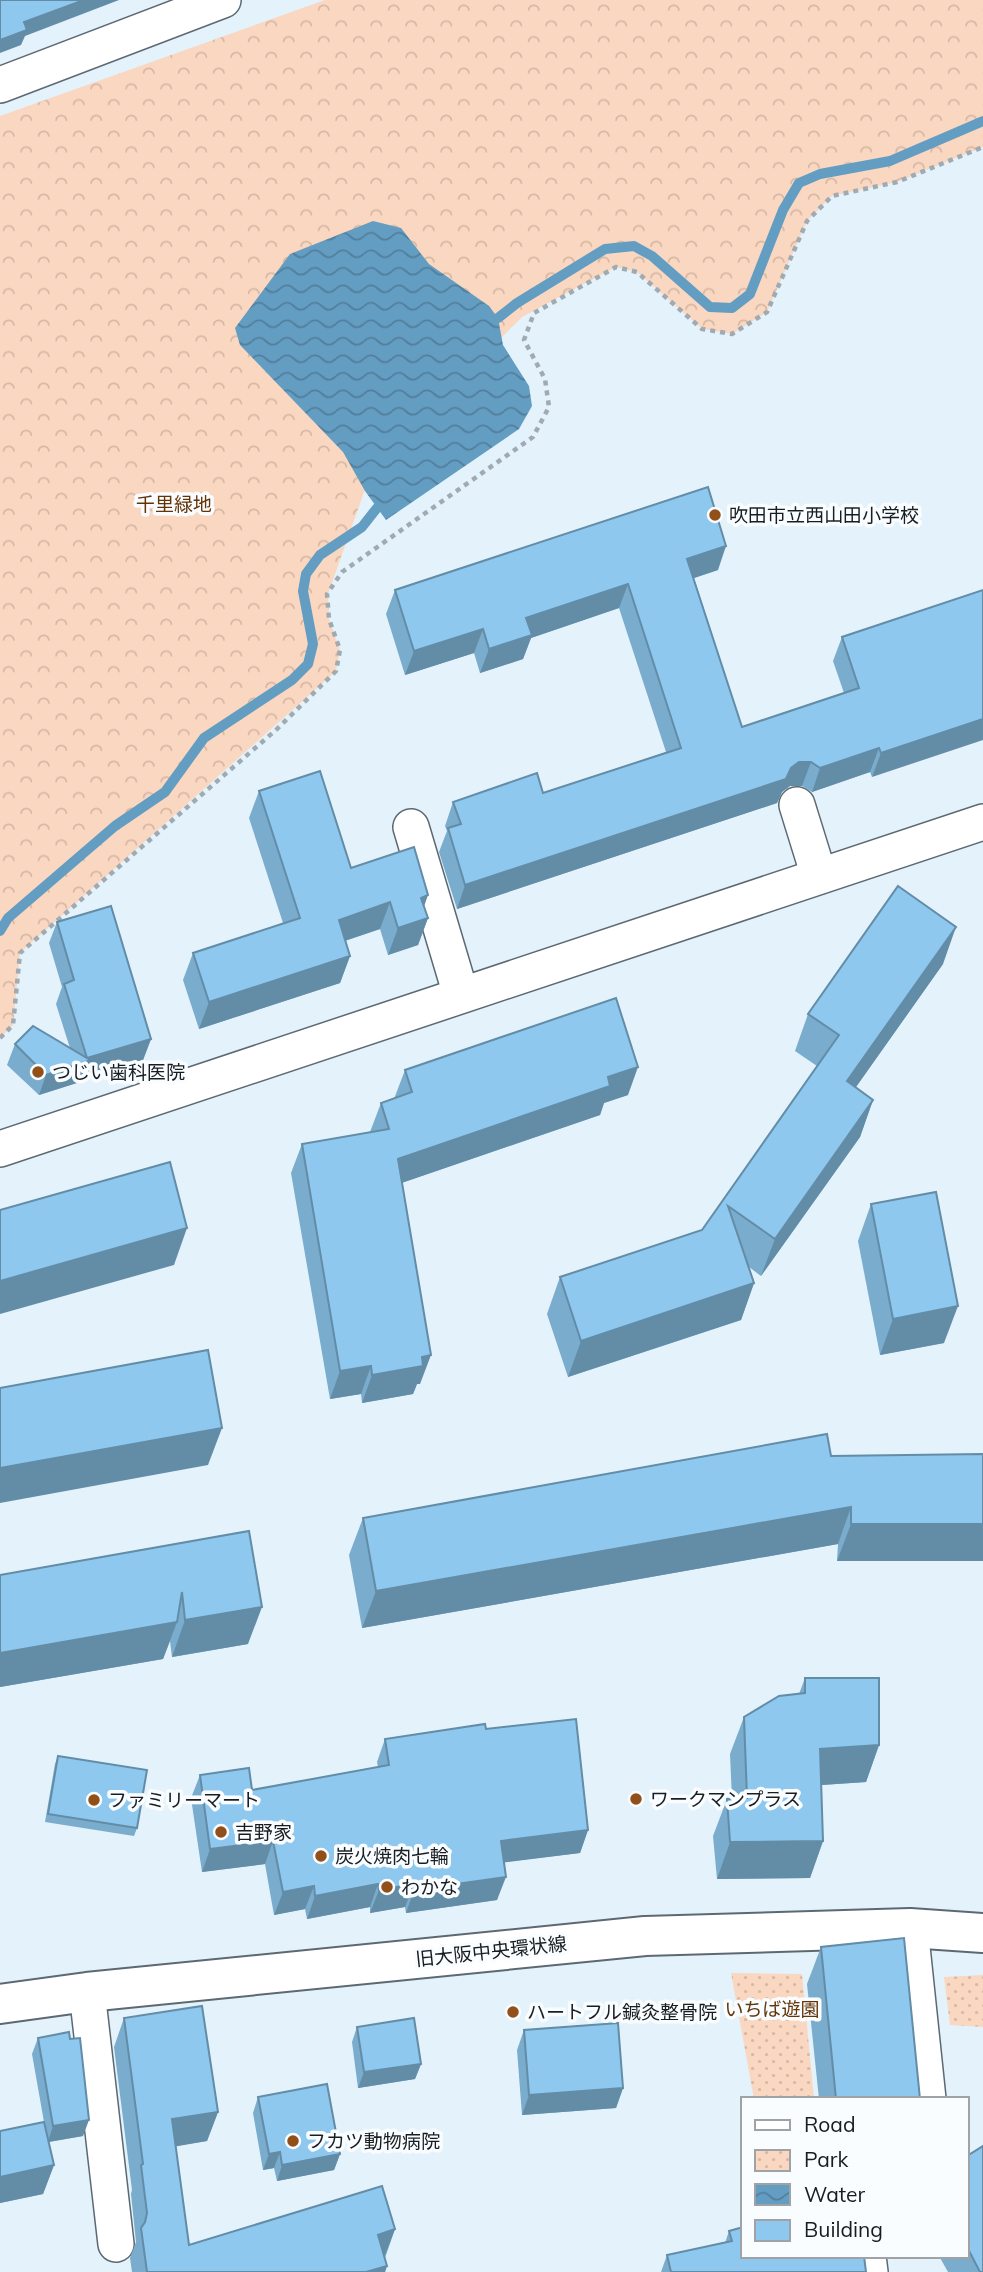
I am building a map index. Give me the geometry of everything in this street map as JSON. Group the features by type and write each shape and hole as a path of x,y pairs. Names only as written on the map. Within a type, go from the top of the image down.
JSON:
{"main road":[{"name":"旧大阪中央環状線","path":"0,2004 87,1992 645,1936 910,1928 983,1933"}],"street":[{"path":"0,85 223,0"},
{"path":"797,805 819,876"},
{"path":"0,1149 983,822"},
{"path":"411,827 461,995"},
{"path":"910,1928 928,2097"},
{"path":"87,1992 116,2244"}],"path":[{"path":"0,1038 13,1025 20,953 277,729 336,671 340,650 329,619 327,593 342,572 533,437 549,407 545,379 524,340 534,313 616,267 637,272 702,329 732,334 767,312 807,221 832,196 897,182 983,147"}],"green space":[{"name":"千里緑地","path":"325,0 983,0 983,147 897,182 832,196 807,221 767,312 732,334 702,329 637,272 616,267 522,317 374,464 328,594 329,619 340,650 336,671 20,953 13,1025 0,1038 0,116"},
{"name":"いちば遊園","path":"731,1973 802,1974 814,2097 754,2097"},
{"path":"983,1975 983,2027 950,2025 944,1977"}],"water":[{"path":"373,221 401,228 429,264 489,306 498,318 503,345 529,386 532,406 519,429 386,520 365,491 343,452 240,345 235,328 290,254"}],"building":[{"path":"0,0 84,0 24,22 27,30 0,40"},
{"path":"708,487 726,546 687,559 742,727 859,688 842,637 983,590 983,719 881,753 879,748 820,768 811,762 799,762 791,768 786,779 465,885 448,828 461,824 453,802 537,773 543,793 681,748 628,584 526,618 532,635 489,649 483,629 414,651 395,590"},
{"path":"320,771 351,868 414,847 428,895 421,898 428,918 398,928 390,902 339,920 350,956 209,1002 193,953 300,918 259,791"},
{"path":"898,886 956,927 847,1081 873,1100 775,1239 728,1206 754,1283 581,1341 560,1277 702,1230 839,1035 808,1014"},
{"path":"111,906 151,1039 87,1058 64,984 74,980 57,922"},
{"path":"616,998 638,1067 608,1077 610,1086 398,1159 431,1355 422,1357 423,1366 372,1375 371,1366 340,1371 302,1144 389,1129 381,1103 412,1092 405,1070"},
{"path":"33,1026 91,1060 46,1075 15,1044"},
{"path":"170,1162 187,1228 0,1281 0,1210"},
{"path":"936,1192 958,1306 893,1319 871,1204"},
{"path":"208,1350 222,1428 0,1468 0,1388"},
{"path":"827,1434 831,1456 983,1454 983,1524 851,1524 851,1507 376,1591 363,1518"},
{"path":"249,1531 262,1607 185,1620 182,1592 177,1622 0,1653 0,1575"},
{"path":"805,1678 879,1678 879,1745 820,1749 823,1841 730,1842 727,1799 747,1798 744,1717 779,1696 805,1693"},
{"path":"576,1719 588,1830 501,1841 506,1877 414,1890 414,1884 379,1890 378,1884 315,1896 314,1886 283,1892 273,1841 210,1849 200,1775 249,1768 252,1790 389,1765 385,1739 485,1724 486,1729"},
{"name":"ファミリーマート","path":"58,1756 147,1770 137,1828 48,1814"},
{"path":"904,1938 920,2097 836,2097 821,1947"},
{"path":"202,2006 218,2112 172,2119 189,2245 382,2186 395,2229 378,2235 387,2266 366,2272 147,2272 141,2228 147,2213 143,2164 124,2018"},
{"path":"414,2018 421,2064 364,2072 357,2027"},
{"path":"618,2023 623,2088 529,2095 524,2030"},
{"path":"69,2032 70,2039 80,2038 89,2120 53,2126 38,2038"},
{"name":"フカツ動物病院","path":"327,2084 340,2154 282,2165 280,2152 269,2154 258,2097"},
{"path":"44,2122 54,2165 0,2177 0,2131"},
{"path":"983,2146 983,2272 980,2272 969,2251 969,2155"},
{"path":"741,2228 741,2258 864,2258 866,2272 671,2272 667,2255 732,2241 729,2231"}],"waterway":[{"path":"498,318 517,303 605,249 634,246 652,256 710,307 732,308 750,294 783,210 799,183 820,174 890,161 983,121"},
{"path":"0,931 8,918 115,826 165,792 204,738 292,680 308,664 313,644 303,591 306,574 320,555 362,527 377,508"}],"place":[{"name":"吹田市立西山田小学校","path":"715,515"},
{"name":"つじい歯科医院","path":"38,1072"},
{"name":"ワークマンプラス","path":"636,1799"},
{"name":"ファミリーマート","path":"94,1800"},
{"name":"吉野家","path":"221,1832"},
{"name":"炭火焼肉七輪","path":"321,1856"},
{"name":"わかな","path":"387,1887"},
{"name":"ハートフル鍼灸整骨院","path":"513,2012"},
{"name":"フカツ動物病院","path":"293,2141"}]}
